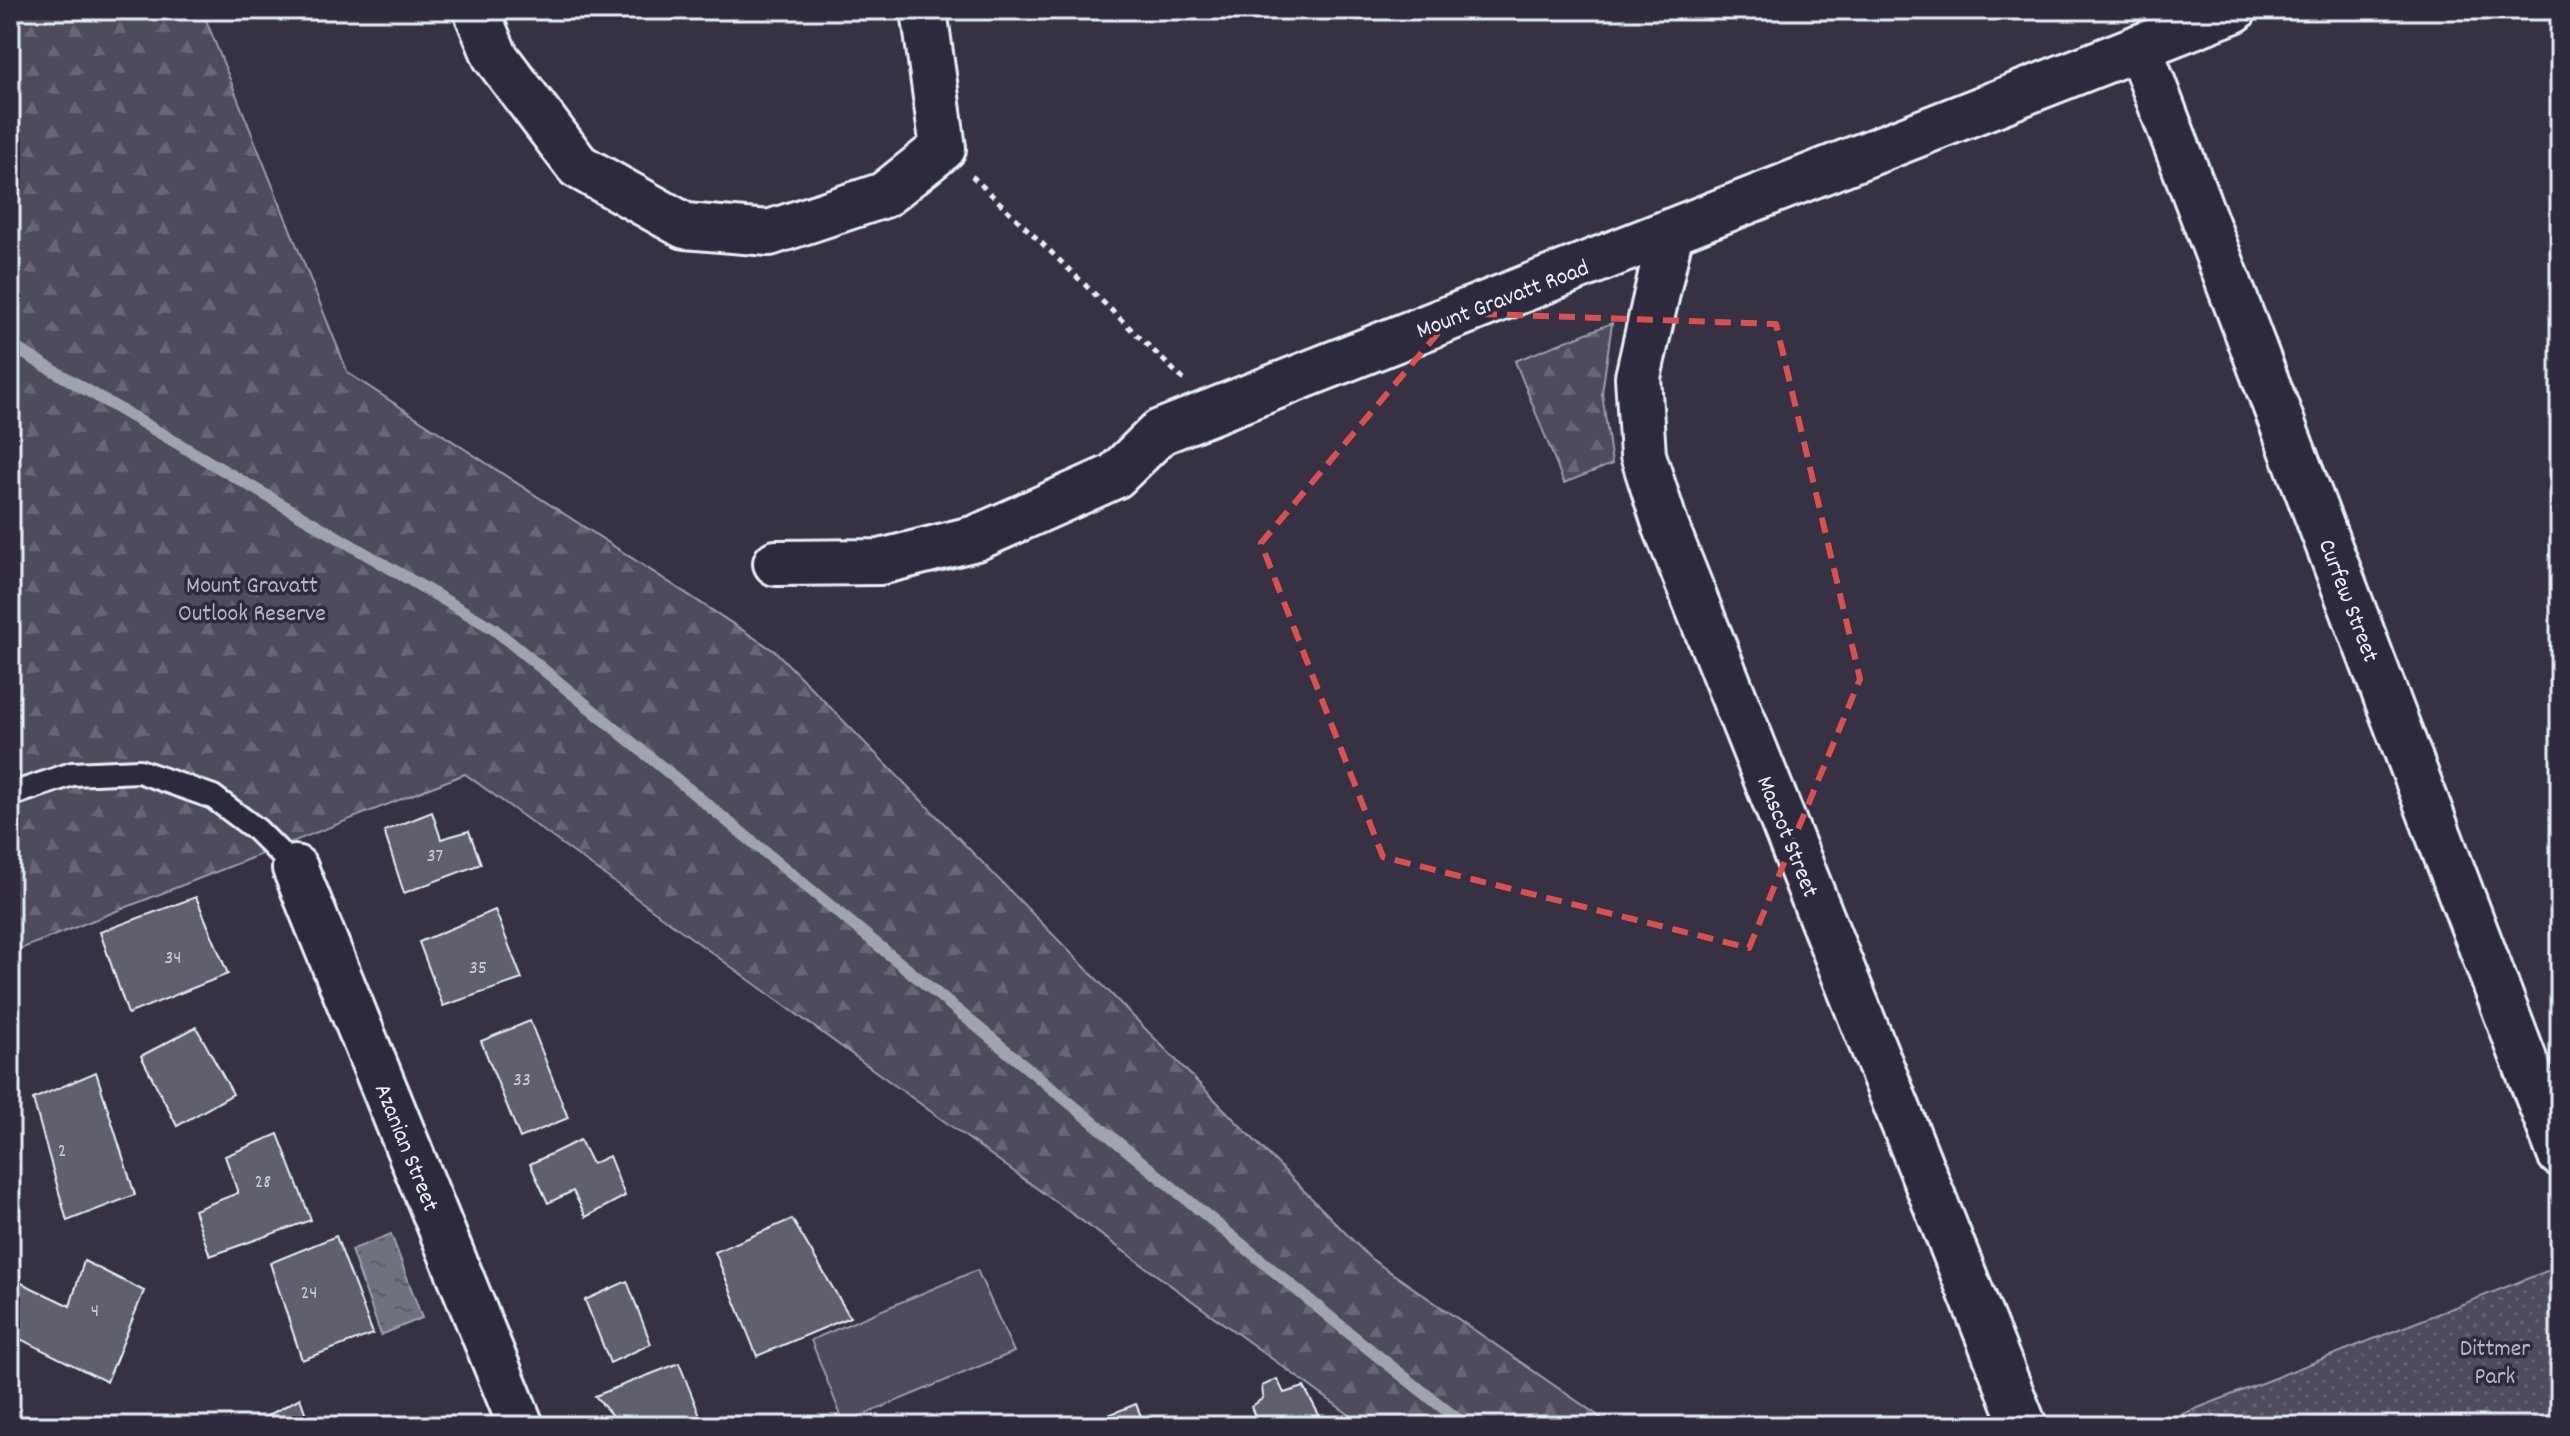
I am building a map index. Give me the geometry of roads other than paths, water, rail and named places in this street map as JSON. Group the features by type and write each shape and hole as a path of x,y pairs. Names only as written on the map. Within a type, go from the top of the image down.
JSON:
{"street":[{"path":"476,10 495,56 578,166 685,226 769,233 884,195 943,148 924,10"},
{"name":"Mount Gravatt Road","path":"776,563 880,562 976,538 1115,476 1160,432 2234,10"},
{"name":"Curfew Street","path":"2139,47 2560,1154"},
{"name":"Mascot Street","path":"1671,231 1638,377 1643,455 1666,527 2024,1426"},
{"name":"Azanian Street","path":"295,868 521,1426"}],"lane":[{"path":"10,795 72,774 139,771 213,797 257,830 295,868"}],"water":[{"path":"391,1234 422,1318 381,1335 351,1250"}],"waterway":[{"path":"10,345 494,629 1466,1426"}],"park label":[{"name":"Mount Gravatt Outlook Reserve","path":"252,598"},
{"name":"Dittmer Park","path":"2495,1361"}]}
